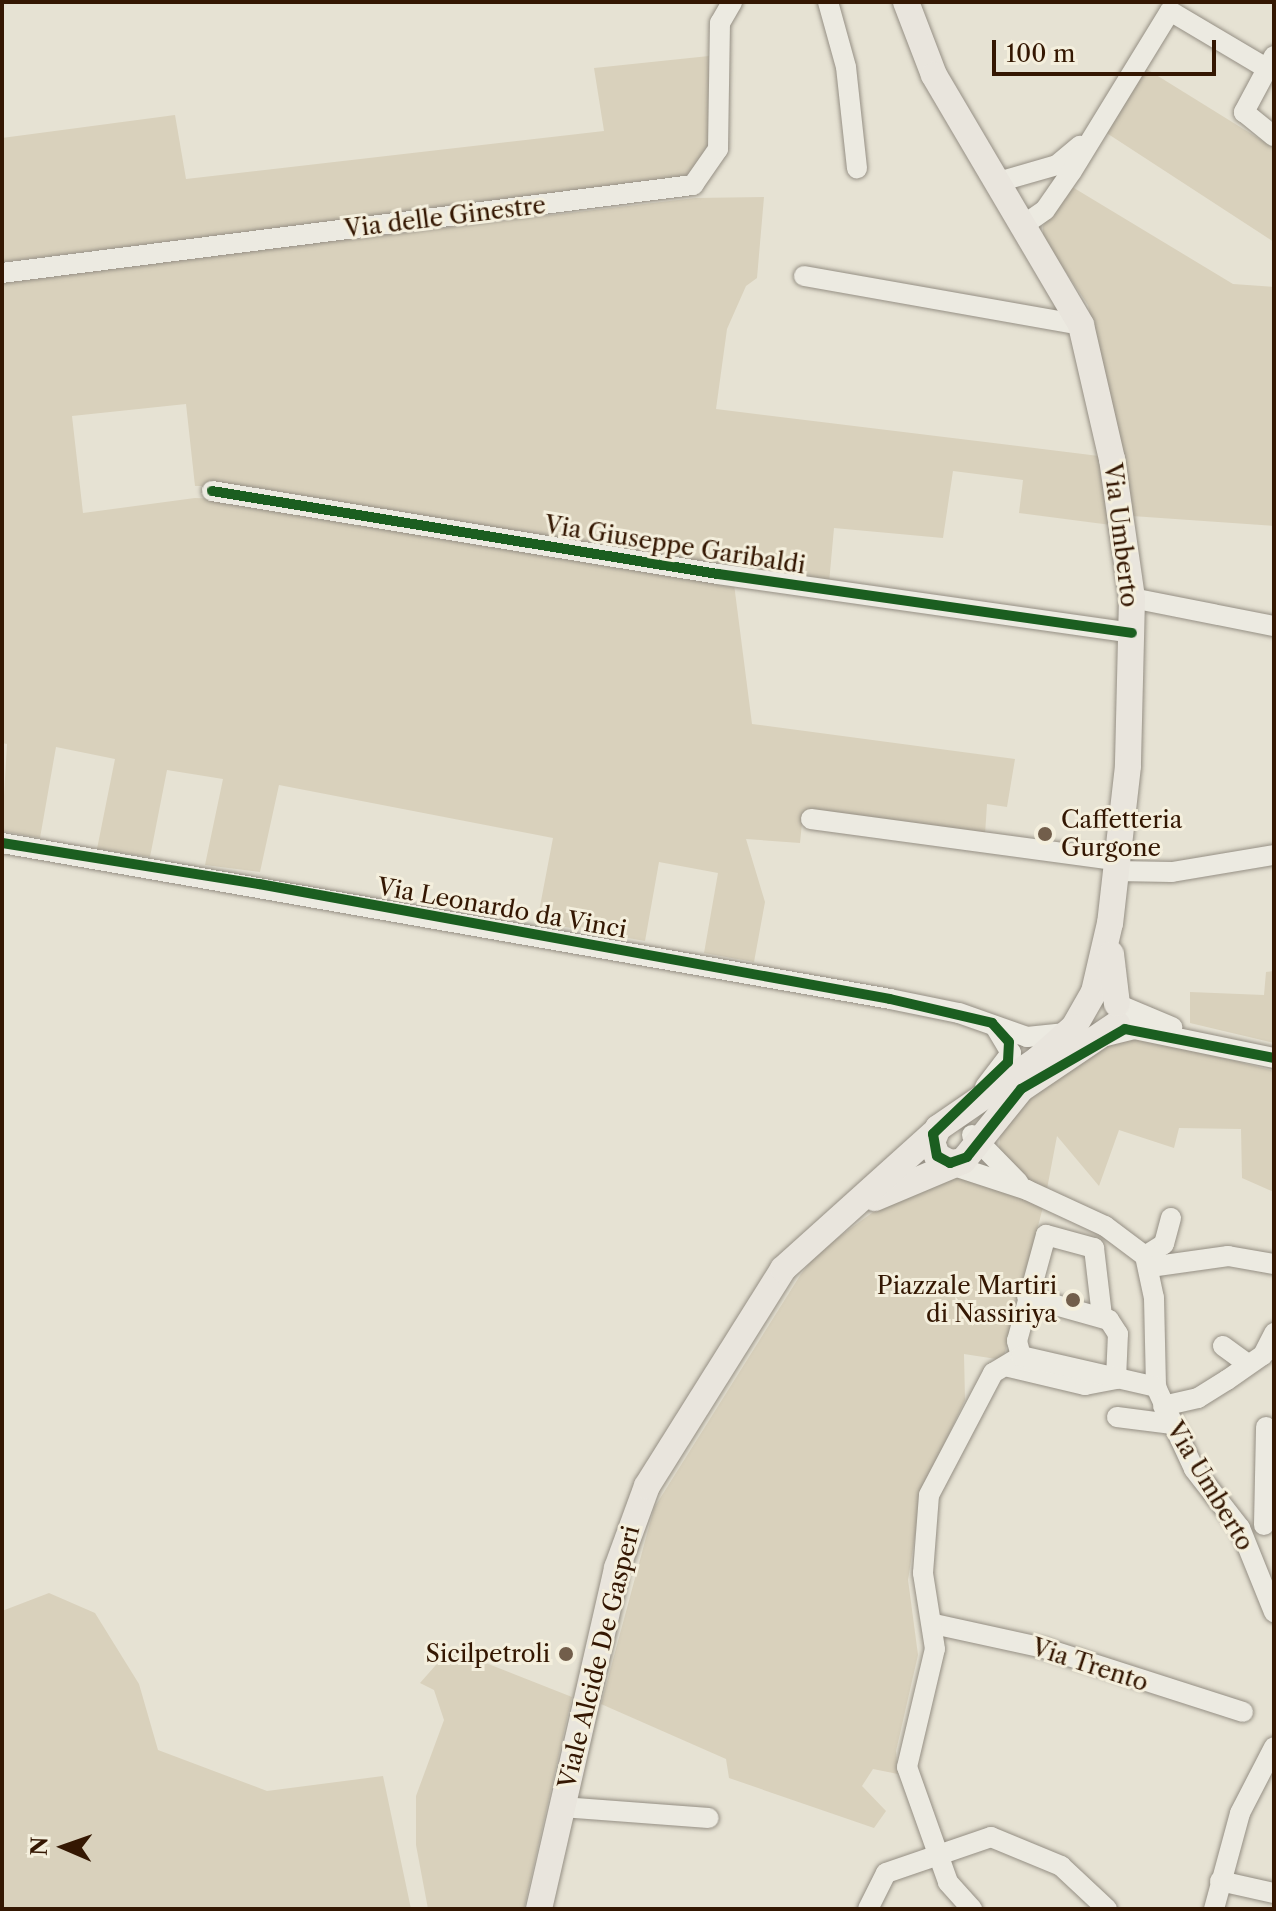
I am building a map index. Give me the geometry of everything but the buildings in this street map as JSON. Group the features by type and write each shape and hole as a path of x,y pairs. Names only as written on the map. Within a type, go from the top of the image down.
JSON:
{"main road":[{"name":"Via Umberto","path":"906,2 934,75 1077,314 1112,459 1132,598 1132,633 1128,766 1101,1020"},
{"path":"939,1129 933,1150 967,1142 1021,1089 1101,1020"},
{"path":"829,1223 912,1180 967,1142 1101,1020"},
{"path":"939,1129 967,1142"},
{"path":"829,1223 939,1129"},
{"name":"Viale Alcide De Gasperi","path":"539,1909 634,1515 783,1269 829,1223"}],"street":[{"name":"Via delle Ginestre","path":"2,273 693,185 718,149 720,23 732,2"},
{"path":"828,2 846,67 857,168"},
{"path":"1025,224 1045,210 1170,11 1266,62 1244,112 1274,136"},
{"path":"998,182 1057,165 1089,138"},
{"path":"804,276 1027,312 1077,314"},
{"name":"Via Giuseppe Garibaldi","path":"212,491 718,574 1132,633"},
{"path":"1132,598 1274,626"},
{"path":"811,819 1172,872 1274,855"},
{"name":"Via Leonardo da Vinci","path":"2,843 274,886 992,1023 1043,1039 1101,1020"},
{"path":"1101,1020 1274,1058"},
{"path":"967,1142 1011,1053 992,1023"},
{"path":"967,1142 1027,1190"},
{"path":"967,1142 1027,1190 1115,1231 1147,1262 1228,1256 1274,1264"},
{"path":"1147,1262 1164,1244 1171,1218"},
{"path":"1010,1365 1042,1239 1059,1235 1089,1244 1099,1256 1102,1316"},
{"name":"Via Umberto","path":"1147,1262 1164,1406 1206,1483 1240,1528 1274,1612"},
{"path":"1027,1297 1102,1316 1118,1334 1116,1379"},
{"path":"1117,1417 1198,1398 1263,1355 1274,1333"},
{"path":"1223,1346 1248,1364"},
{"path":"972,1909 948,1882 907,1767 932,1666 934,1624 923,1573 929,1495 993,1373 1010,1365 1116,1379 1164,1406"},
{"path":"1266,1427 1269,1524"},
{"path":"1206,1483 1227,1492 1269,1524"},
{"name":"Via Trento","path":"934,1624 1044,1648 1243,1712"},
{"path":"1214,1909 1240,1813 1274,1747"},
{"path":"562,1807 709,1818"},
{"path":"868,1909 886,1873 937,1852 1002,1837 1061,1866 1107,1909"},
{"path":"1220,1881 1274,1893"}],"shaded area":[{"path":"709,56 708,145 693,172 675,180 2,262 2,138 175,115 186,179 604,131 594,68"},
{"path":"1145,68 1274,148 1274,242 1102,130"},
{"path":"1069,185 1233,284 1274,287 1274,526 1132,516 1088,305 1043,238 1043,226"},
{"path":"764,197 757,278 746,286 727,329 716,409 1099,456 1111,525 1019,513 1023,480 953,471 943,538 834,528 829,583 735,571 248,486 195,486 186,404 72,416 83,513 195,498 243,500 734,584 752,724 1015,759 1007,807 987,804 985,835 803,813 800,843 746,839 765,902 754,962 704,953 718,873 659,862 645,941 537,922 553,838 279,785 260,872 205,865 223,779 167,770 150,857 97,849 115,759 56,747 40,838 2,831 7,744 2,743 2,280 695,198"},
{"path":"1274,971 1274,1043 1190,1023 1190,992 1264,995 1266,972"},
{"path":"1140,1036 1274,1071 1274,1192 1242,1178 1241,1129 1179,1128 1174,1148 1119,1130 1099,1186 1057,1136 1047,1189 1024,1178 999,1150 1002,1114 1111,1042"},
{"path":"950,1176 984,1180 1043,1207 1003,1360 964,1354 965,1400 922,1492 908,1580 918,1655 896,1751 898,1774 873,1769 862,1786 886,1811 874,1828 729,1778 726,1759 601,1704 654,1508 801,1274 818,1252 876,1210"},
{"path":"49,1593 95,1613 139,1684 158,1750 267,1791 383,1776 411,1909 2,1909 2,1611"},
{"path":"450,1649 572,1697 524,1909 428,1909 416,1845 416,1796 444,1720 434,1690 420,1683"}],"cycle path":[{"path":"212,491 718,574 1132,633"},
{"path":"2,843 259,884 890,999 992,1023 1009,1042 1008,1062 933,1134 937,1156 950,1163 967,1157 1021,1089 1125,1029 1274,1058"}],"place":[{"name":"Caffetteria Gurgone","path":"1045,834"},
{"name":"Piazzale Martiri di Nassiriya","path":"1073,1300"},
{"name":"Sicilpetroli","path":"566,1654"}]}
